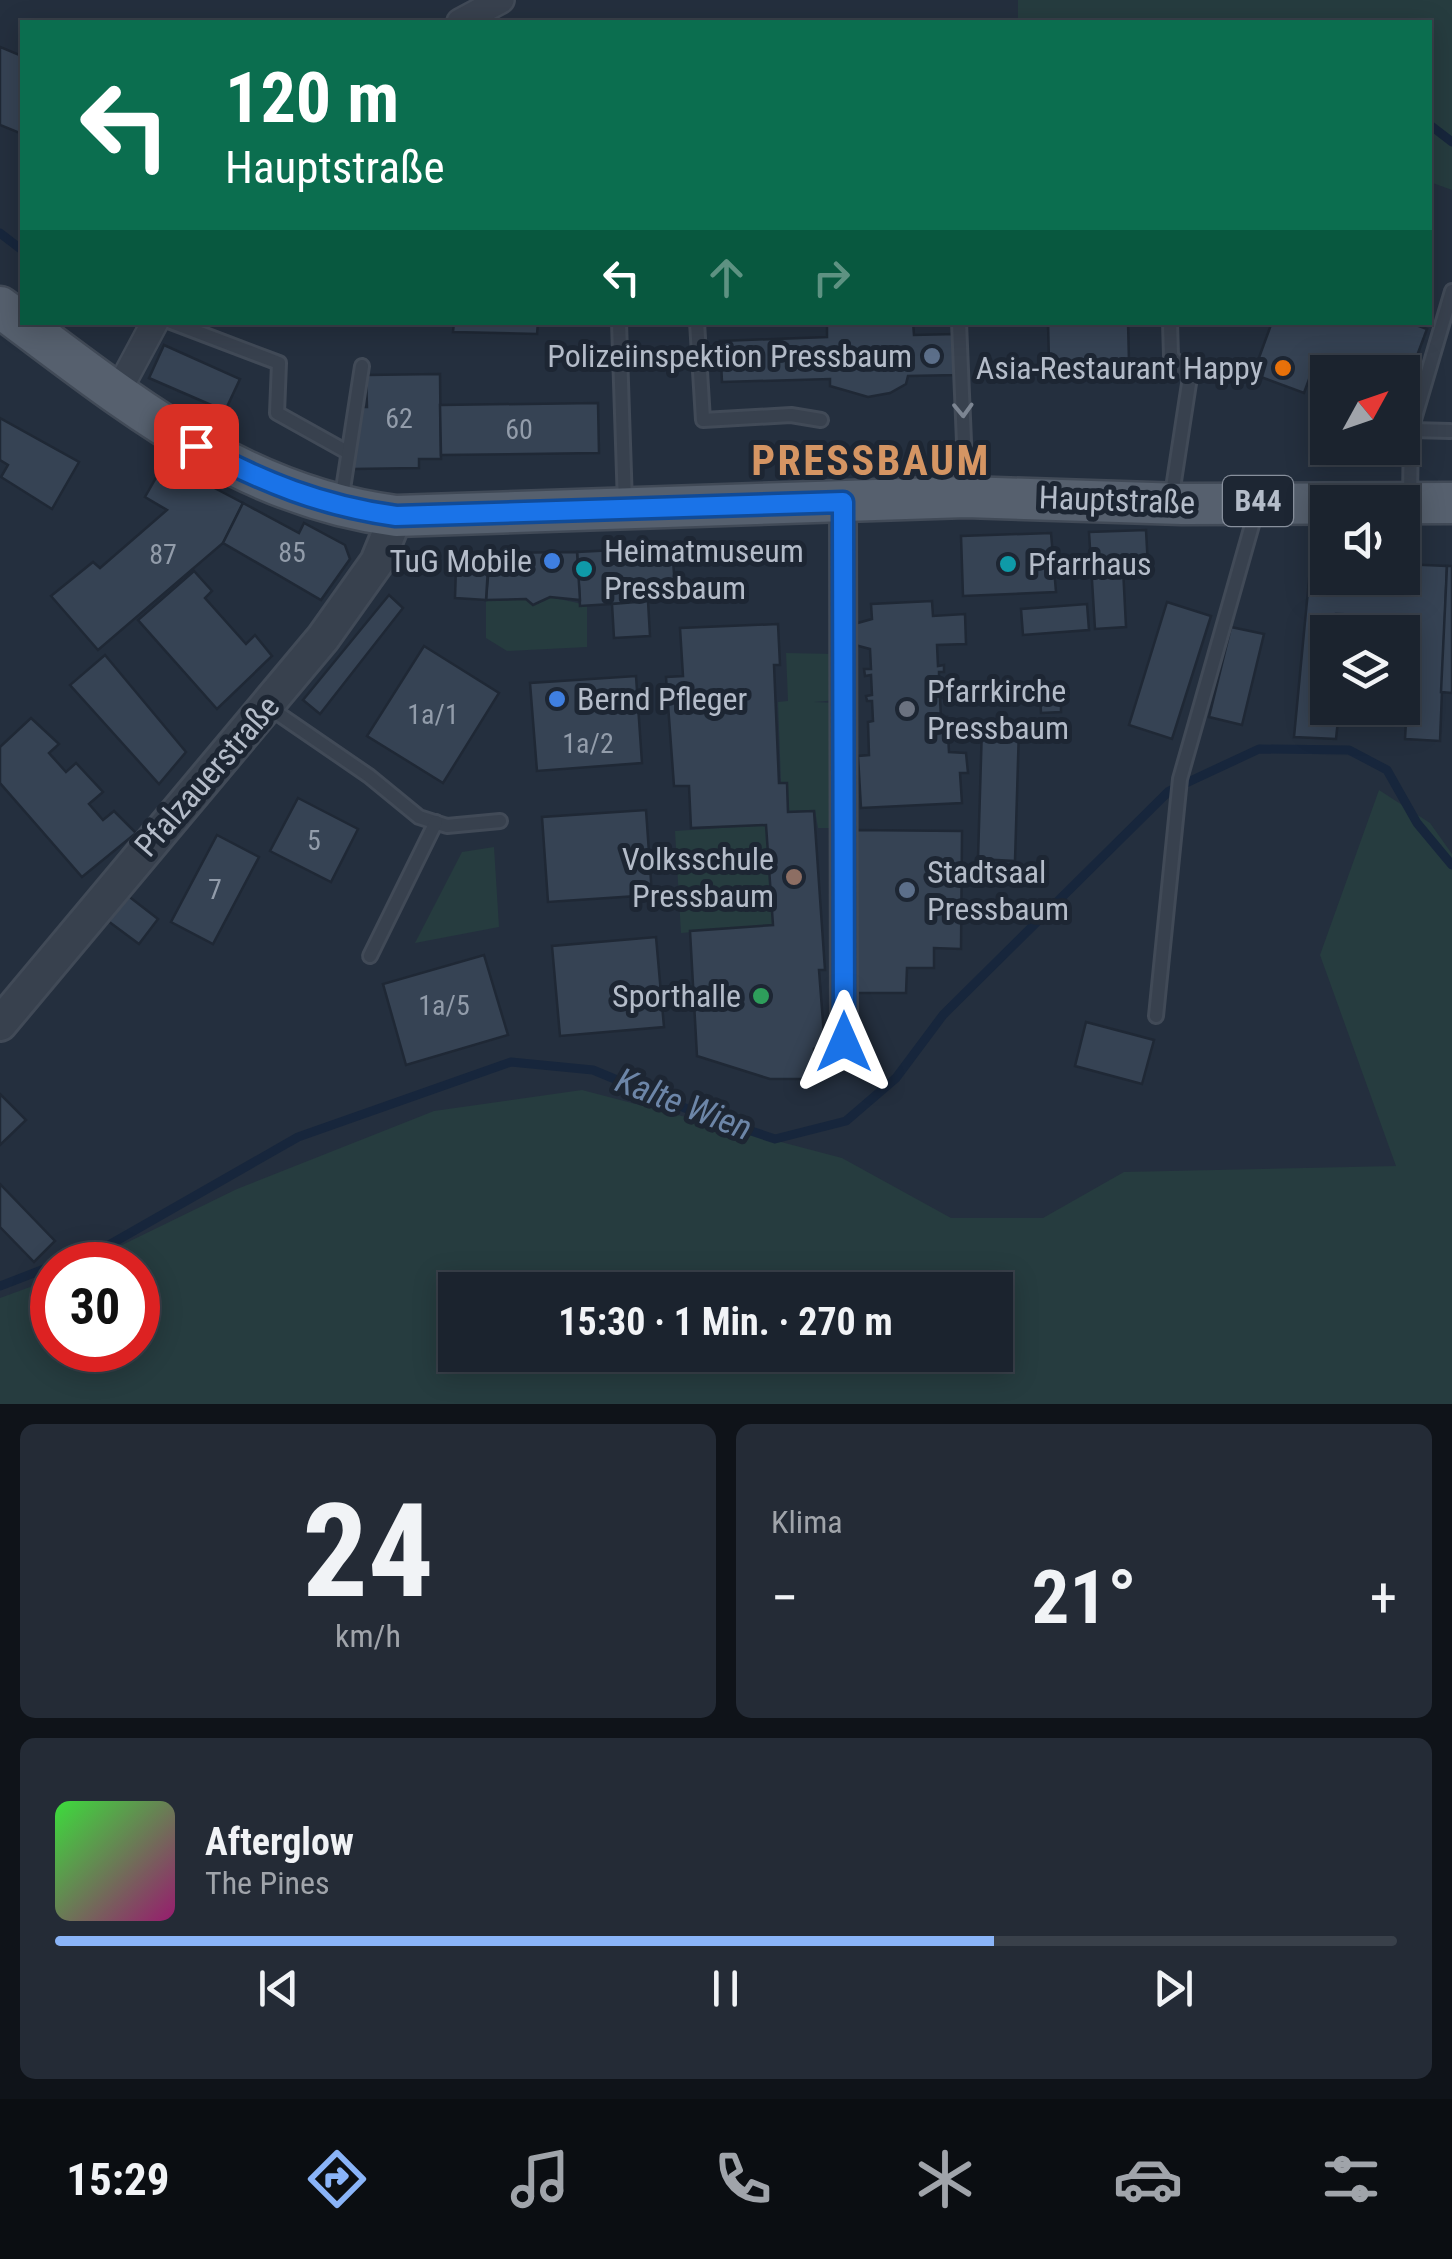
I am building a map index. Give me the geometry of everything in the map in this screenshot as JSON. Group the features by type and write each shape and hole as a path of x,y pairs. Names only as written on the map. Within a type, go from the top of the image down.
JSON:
{"main road":[{"name":"Hauptstraße","path":"24,325 117,394 223,461 302,498 340,509 396,516 966,497 1170,504 1310,501"},
{"name":"Hauptstraße","path":"1420,502 1452,503"}],"street":[{"path":"464,20 501,0"},
{"path":"117,394 153,325"},
{"path":"843,502 844,1042"},
{"name":"Pfalzauerstraße","path":"0,1024 267,706 377,562 396,516"}],"lane":[{"path":"1420,399 1452,291"},
{"path":"179,325 280,363 277,413 347,452"},
{"path":"619,325 626,506"},
{"path":"697,325 704,420 791,414 821,420"},
{"path":"959,325 966,497"},
{"path":"1170,325 1171,356 1190,378 1189,411 1170,504"},
{"path":"340,509 362,366"},
{"path":"1420,430 1450,431"},
{"path":"1156,1016 1180,779 1259,501"},
{"path":"267,706 368,776 419,817 447,826 500,820"},
{"path":"370,956 436,822"}],"green space":[{"path":"1018,0 1452,0 1452,190 1432,183 1432,20 1018,20"},
{"path":"550,597 587,605 587,647 507,651 486,638 486,600 526,599 533,605"},
{"path":"786,653 835,654 838,700 814,702 835,703 836,828 818,828 815,810 789,811 787,783 781,783 778,702 788,701"},
{"path":"1379,790 1430,823 1452,854 1452,1404 0,1404 0,1298 30,1287 30,1372 160,1372 160,1242 128,1242 237,1189 434,1111 582,1090 842,1158 951,1218 1043,1218 1124,1172 1396,1166 1320,955"},
{"path":"766,825 773,925 681,933 675,831"},
{"path":"494,847 499,927 415,943 462,852"}],"building":[{"path":"0,47 20,55 20,133 0,125"},
{"path":"454,325 538,325 537,334 453,332"},
{"path":"827,325 913,325 914,335 956,334 958,375 908,376 906,384 890,393 868,397 830,386 830,379 722,382 720,341 827,337"},
{"path":"1048,325 1128,325 1129,361 1049,362"},
{"path":"1271,325 1416,325 1427,329 1417,355 1310,355 1310,376 1304,393 1253,374"},
{"path":"164,345 240,379 225,411 149,378"},
{"path":"440,374 441,459 419,459 419,468 353,469 352,430 358,407 367,407 366,375"},
{"path":"598,403 599,453 441,455 440,405"},
{"path":"0,418 79,462 52,509 1,477 8,465 0,460"},
{"path":"165,462 243,503 223,543 98,650 51,596 93,562 100,568 167,510 145,497"},
{"path":"243,503 299,533 304,523 345,545 350,559 321,600 223,543"},
{"path":"1146,530 1148,567 1123,568 1126,627 1095,629 1089,532"},
{"name":"Pfarrhaus","path":"1051,533 1056,592 963,596 961,536"},
{"path":"672,547 676,600 580,606 577,552"},
{"path":"577,552 580,600 550,597 533,605 526,599 486,600 490,553"},
{"path":"1420,565 1447,566 1440,741 1405,739 1406,725 1420,725 1420,615 1310,615 1310,725 1338,725 1336,739 1294,737 1310,569 1310,595 1420,595"},
{"path":"1447,566 1452,566 1452,693 1441,692"},
{"path":"456,567 488,568 486,600 455,598"},
{"path":"194,571 212,591 205,598 246,644 255,635 272,656 217,709 138,620"},
{"path":"389,595 403,608 320,714 303,700"},
{"path":"648,601 650,636 614,638 612,604"},
{"name":"Pfarrkirche Pressbaum","path":"932,601 933,616 965,614 966,644 937,645 938,666 944,665 944,672 939,672 939,692 945,691 946,698 940,698 941,718 947,717 949,752 966,753 968,773 960,773 962,803 861,808 858,756 869,755 868,722 873,721 872,701 867,701 866,696 872,695 871,675 865,676 864,669 871,669 870,649 855,645 854,624 872,619 871,604"},
{"path":"1167,602 1211,616 1172,739 1129,725"},
{"path":"1087,604 1089,630 1023,635 1021,609"},
{"name":"Volksschule Pressbaum","path":"778,624 780,665 774,665 779,783 787,783 788,812 814,811 825,970 819,970 825,1048 814,1049 816,1079 770,1079 697,1056 690,931 773,925 766,825 691,828 689,786 674,786 666,677 683,676 680,628"},
{"path":"1231,627 1264,634 1242,725 1209,717"},
{"path":"424,646 499,693 443,783 367,736"},
{"path":"105,655 186,752 159,784 70,685"},
{"path":"636,676 642,763 537,771 530,683"},
{"path":"1061,693 1061,712 1041,713 1040,694"},
{"path":"31,718 59,744 49,753 66,772 76,763 103,792 89,804 103,820 114,811 136,833 82,877 0,783 0,747"},
{"path":"982,726 1019,728 1015,861 978,859"},
{"path":"298,798 358,829 331,882 270,851"},
{"path":"646,810 652,895 548,902 542,817"},
{"name":"Stadtsaal Pressbaum","path":"853,830 962,831 961,949 934,948 934,968 907,968 906,993 852,993"},
{"path":"217,835 259,857 213,944 171,922"},
{"path":"127,895 158,919 139,944 108,921"},
{"path":"656,937 664,1027 560,1036 552,946"},
{"path":"484,955 508,1035 406,1065 383,984"},
{"path":"1086,1022 1154,1040 1142,1084 1075,1066"},
{"path":"0,1094 26,1120 0,1145"},
{"path":"0,1184 55,1241 30,1242 30,1258 0,1227"}],"waterway":[{"path":"1432,127 1452,142"},
{"path":"0,233 20,248"},
{"name":"Kalte Wien","path":"114,1242 298,1137 511,1062 593,1070 697,1113 775,1139 846,1121 896,1078 943,1015 1169,791 1259,749 1349,750 1387,770 1417,823 1452,865"},
{"name":"Kalte Wien","path":"0,1286 30,1274"}],"place":[{"name":"Polizeiinspektion Pressbaum","path":"932,356"},
{"name":"Asia-Restaurant Happy","path":"1283,368"},
{"name":"TuG Mobile","path":"552,561"},
{"name":"Pfarrhaus","path":"1008,564"},
{"name":"Heimatmuseum Pressbaum","path":"584,569"},
{"name":"Bernd Pfleger","path":"557,699"},
{"name":"Pfarrkirche Pressbaum","path":"907,709"},
{"name":"Volksschule Pressbaum","path":"794,877"},
{"name":"Stadtsaal Pressbaum","path":"907,890"},
{"name":"Sporthalle","path":"761,996"}],"district":[{"name":"PRESSBAUM","path":"871,460"}],"route":[{"path":"196,446 302,498 340,509 396,516 843,502 844,1042"}]}
